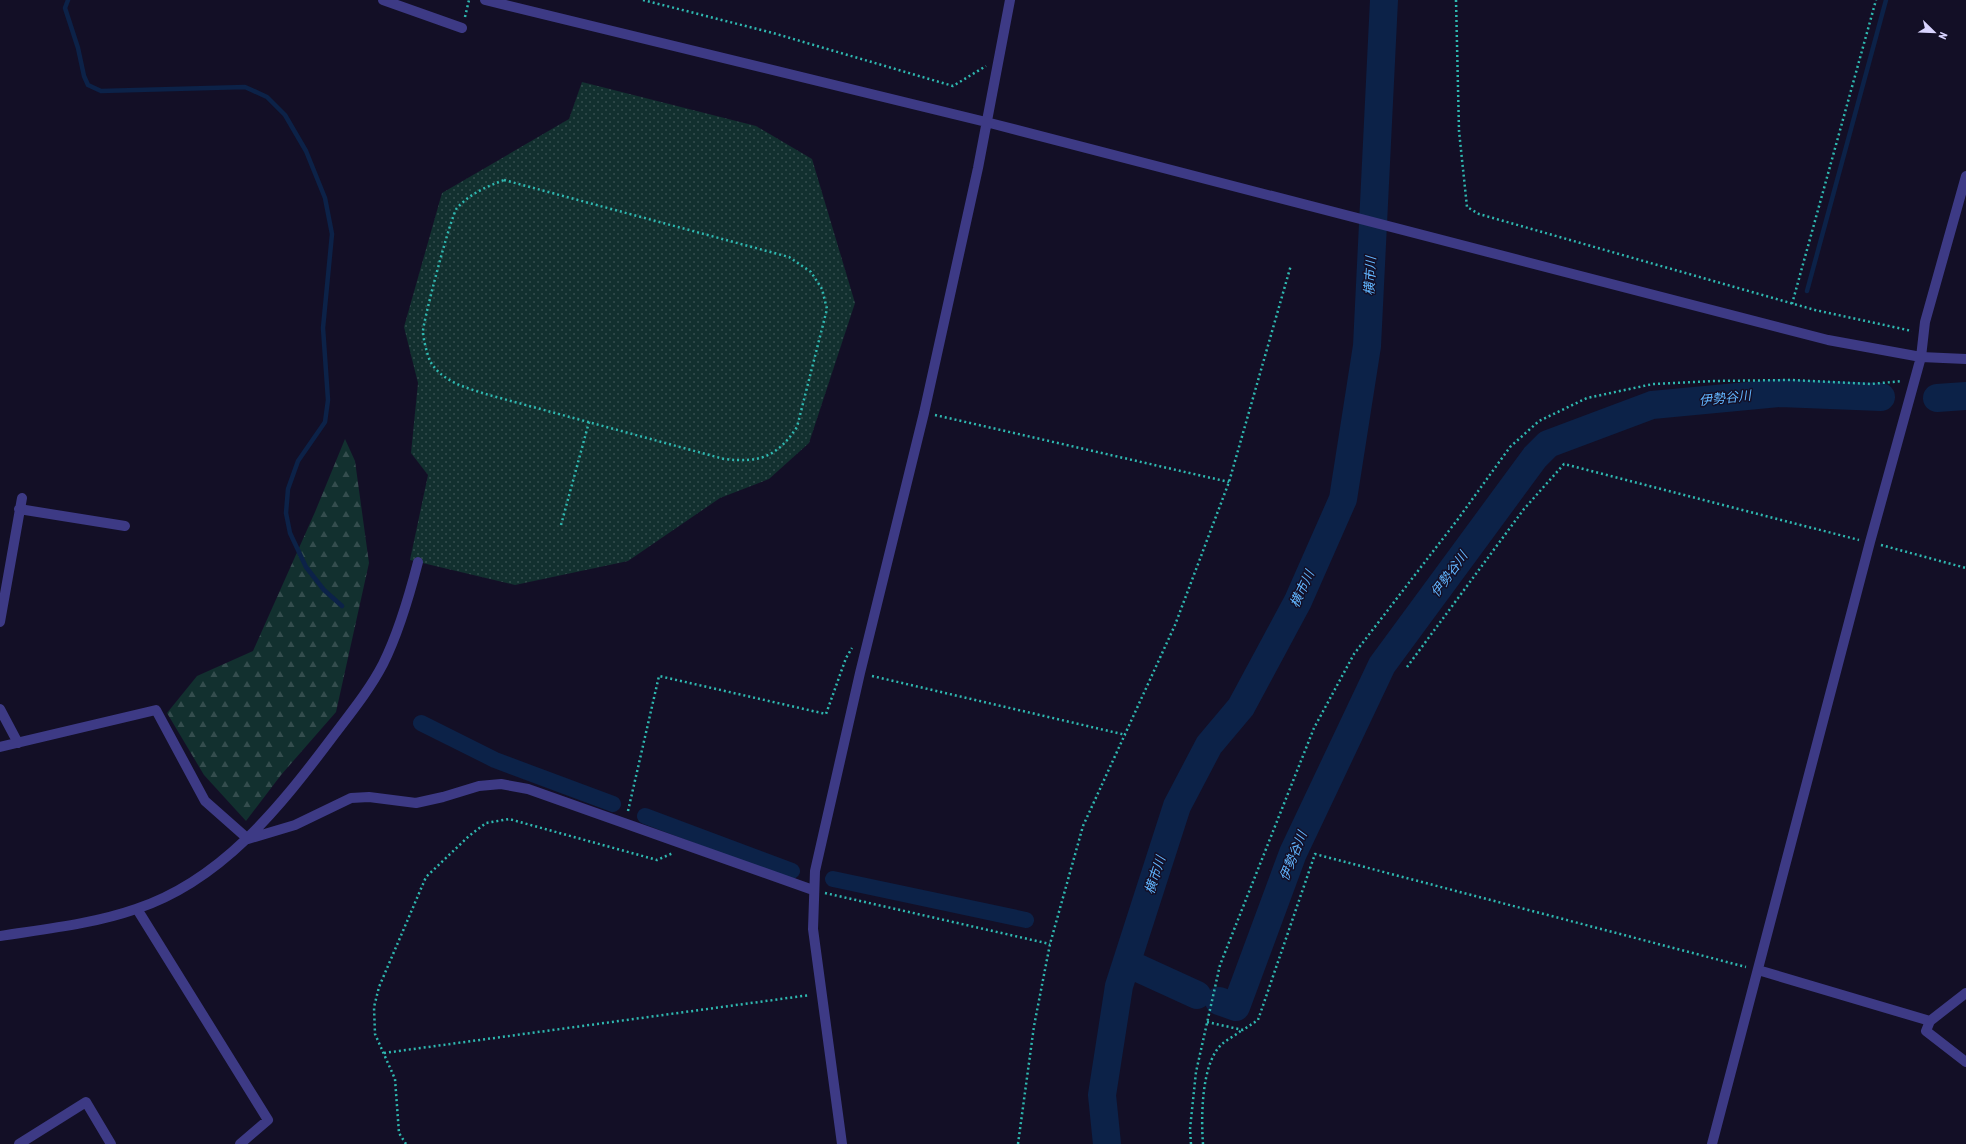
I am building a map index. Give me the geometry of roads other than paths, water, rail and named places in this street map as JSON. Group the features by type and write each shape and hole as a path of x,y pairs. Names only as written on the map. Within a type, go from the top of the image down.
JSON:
{"street":[{"path":"383,0 462,28"},
{"path":"485,0 986,122 1262,195 1828,340 1921,356 1966,359"},
{"path":"842,1144 813,930 813,890 815,871 860,673 924,413 978,168 1010,0"},
{"path":"1712,1144 1870,542 1915,380 1921,356 1925,322 1966,176"},
{"path":"0,622 22,498"},
{"path":"19,509 125,526"},
{"path":"0,936 92,921 137,909 182,889 212,870 248,839 318,757 356,706 382,664 406,610 418,562"},
{"path":"0,709 18,743"},
{"path":"0,747 156,710 205,801 248,839"},
{"path":"248,839 295,824 352,798 370,797 416,802 444,797 479,786 501,784 528,789 813,890"},
{"path":"137,909 268,1120 240,1144"},
{"path":"1758,970 1930,1021"},
{"path":"1966,993 1930,1021 1926,1031 1966,1062"},
{"path":"19,1144 86,1102 111,1144"}],"waterway":[{"path":"68,0 65,8 78,48 84,76 88,85 101,91 245,87 267,97 285,115 306,151 325,198 332,234 323,328 328,400 325,422 298,461 288,489 286,513 290,533 306,567 324,590 342,606"},
{"name":"横市川","path":"1107,1144 1102,1095 1119,986 1177,806 1209,745 1241,707 1298,601 1343,499 1367,346 1384,0"},
{"path":"1807,291 1886,0"},
{"name":"伊勢谷川","path":"1219,1001 1236,1007 1293,853 1382,665 1535,457 1548,444 1652,405 1780,393 1881,397"},
{"name":"伊勢谷川","path":"1937,398 1966,396"},
{"path":"421,723 495,760 613,804"},
{"path":"645,816 792,871"},
{"path":"833,879 1026,920"},
{"name":"伊勢谷川","path":"1127,963 1197,995"}]}
